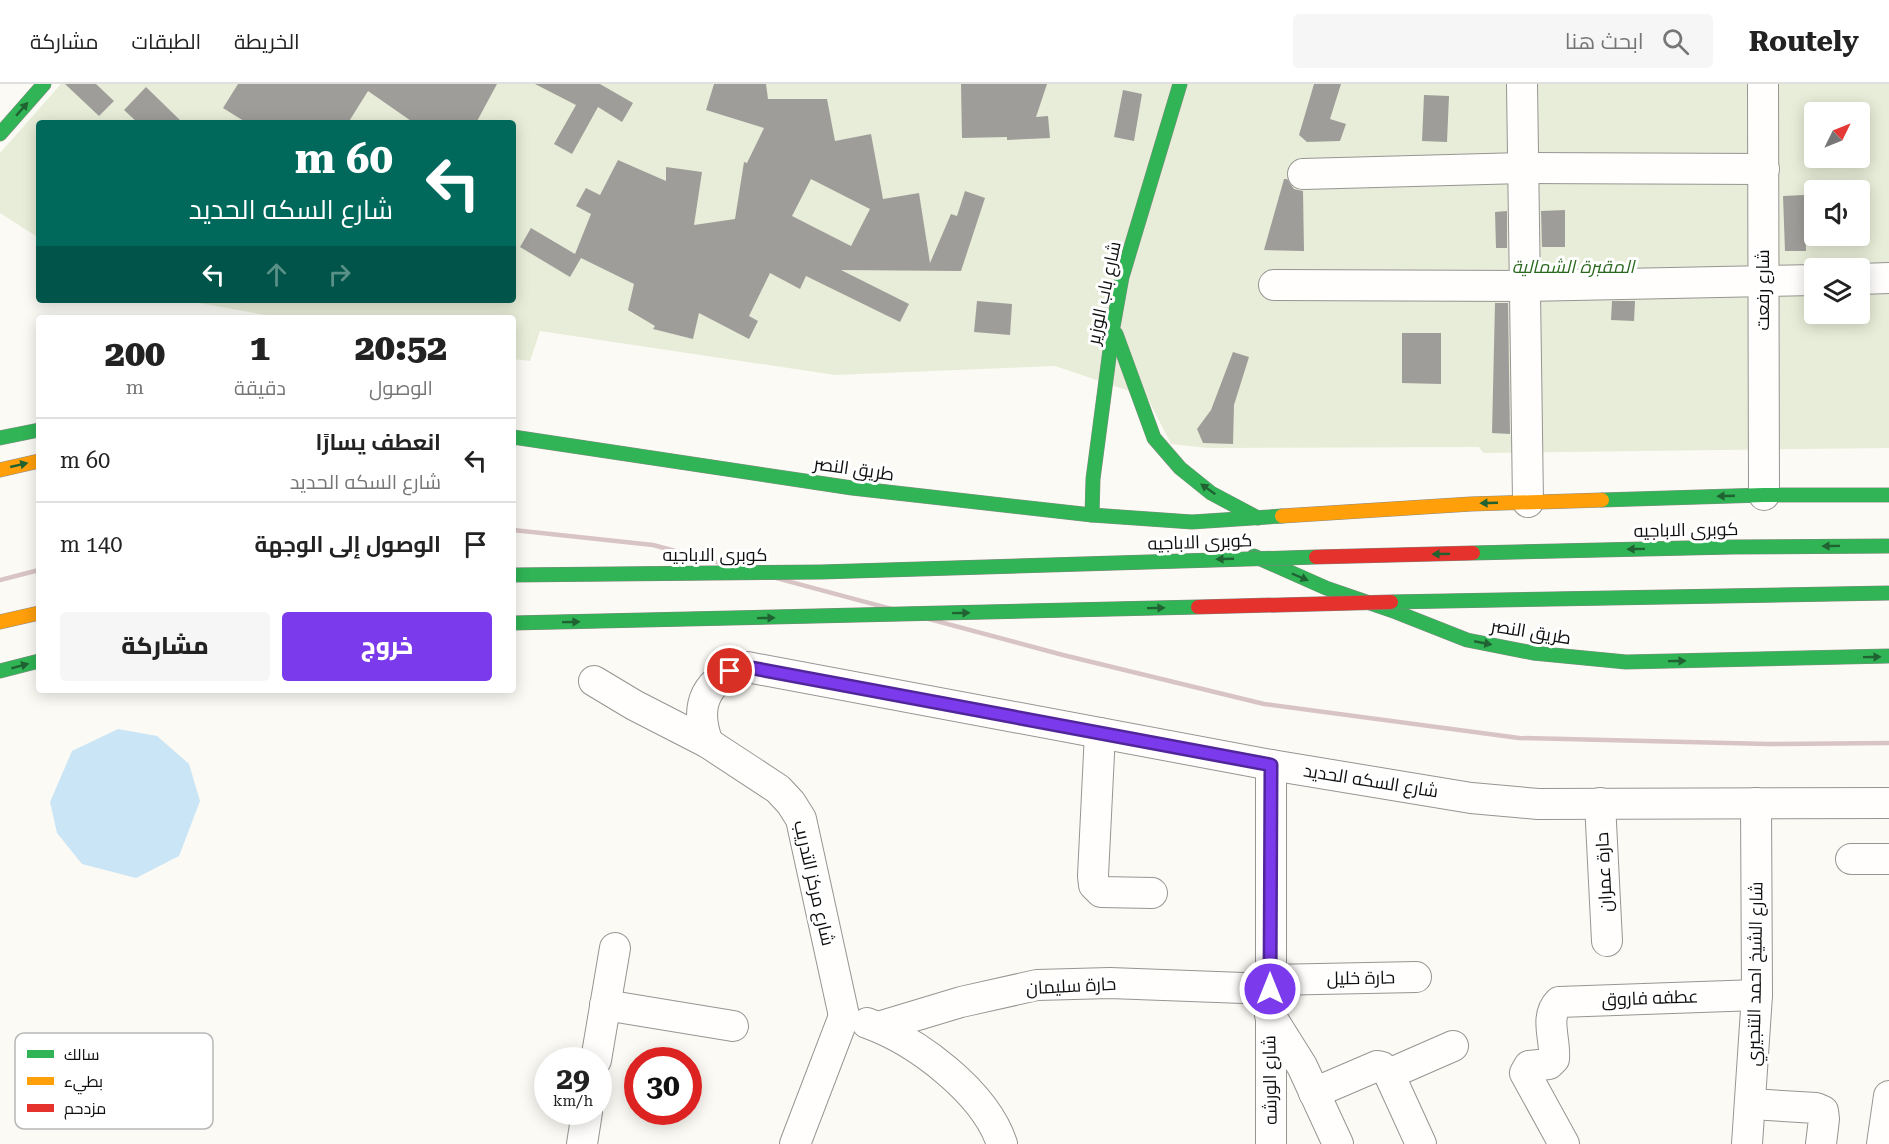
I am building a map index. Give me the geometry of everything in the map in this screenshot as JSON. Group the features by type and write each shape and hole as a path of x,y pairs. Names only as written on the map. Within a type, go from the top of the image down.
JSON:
{"main road":[{"path":"0,134 44,84"},
{"name":"شارع باب الوزير","path":"1092,515 1093,479 1113,327 1122,277 1180,84"},
{"path":"1113,327 1154,438 1180,468 1211,493 1258,518"},
{"path":"0,438 36,431"},
{"name":"طريق النصر","path":"516,437 852,488 1092,515 1192,522 1471,504 1764,495 1889,495"},
{"path":"0,470 36,462"},
{"name":"طريق النصر","path":"1192,522 1212,533"},
{"name":"طريق النصر","path":"1231,543 1261,560 1326,588 1467,640 1533,653 1626,663 1889,656"},
{"name":"كوبرى الاباجيه","path":"516,574 821,572 1236,558 1889,546"},
{"path":"516,624 1708,595 1889,593"},
{"path":"0,622 36,614"},
{"path":"0,671 36,662"}],"street":[{"path":"1522,84 1528,502"},
{"name":"شارع رفعت","path":"1763,84 1764,495"},
{"path":"1303,174 1523,168 1764,169"},
{"path":"1870,279 1889,278"},
{"path":"1274,285 1524,286 1804,280"},
{"name":"شارع السكه الحديد","path":"708,743 702,727 701,710 706,694 730,671 747,667 1271,765 1472,798 1538,804 1889,803"},
{"name":"شارع مركز التدريب","path":"594,681 634,705 708,743 778,789 791,803 801,819 844,1016"},
{"path":"1100,733 1094,885 1101,892 1152,893"},
{"name":"شارع الورشه","path":"1271,765 1271,1144"},
{"name":"حارة عمران","path":"1600,803 1607,941"},
{"name":"شارع الشيخ احمد التنجيري","path":"1747,1144 1757,994 1755,803"},
{"path":"1851,859 1889,859"},
{"path":"598,1047 615,948"},
{"name":"حارة خليل","path":"1270,995 1416,977"},
{"name":"حارة سليمان","path":"878,1027 962,1002 1037,985 1110,983 1270,995"},
{"name":"عطفه فاروق","path":"1560,1142 1525,1073 1529,1066 1549,1064 1554,1059 1551,1016 1553,1008 1559,1002 1757,994"},
{"path":"1270,995 1338,1144"},
{"path":"606,1005 733,1026"},
{"path":"795,1144 844,1016 878,1027 941,1066 970,1092 997,1128 1002,1144"},
{"path":"1389,1074 1453,1046"},
{"path":"1314,1093 1377,1066 1382,1067 1389,1074 1421,1144"},
{"path":"1882,1144 1889,1096"},
{"path":"1750,1104 1816,1108 1822,1111 1824,1119 1821,1144"},
{"path":"582,1144 585,1125"}],"green space":[{"name":"المقبرة الشمالية","path":"61,84 1889,84 1889,448 1483,453 1479,447 1208,448 1171,444 1147,397 1055,366 835,375 540,331 530,361 516,359 516,315 265,315 199,303 516,303 516,120 36,120 36,236 0,213 0,153"}],"water":[{"path":"118,729 157,736 189,764 200,801 179,856 136,878 82,864 57,833 50,802 72,751"}],"building":[{"path":"65,84 96,84 114,101 99,116"},
{"path":"238,84 497,84 478,120 410,120 368,91 350,120 242,120 223,108"},
{"path":"535,84 600,84 633,103 622,122 598,107 572,154 554,144 576,105"},
{"path":"714,84 766,84 768,99 827,99 835,141 871,134 883,199 919,193 930,263 951,214 957,216 965,191 985,198 961,271 841,270 909,304 900,322 806,276 800,289 770,273 749,316 758,321 749,339 699,313 693,339 653,329 655,326 628,310 634,284 581,258 570,277 520,247 531,228 575,254 591,214 576,206 586,188 600,195 618,160 666,181 666,167 702,172 694,225 735,219 744,162 747,163 764,128 706,110","holes":["811,179 870,209 851,246 792,216"]},
{"path":"961,84 1047,84 1036,117 1048,116 1050,138 1007,140 1007,137 962,138"},
{"path":"1314,84 1341,84 1330,119 1346,124 1340,141 1307,142 1299,135"},
{"path":"146,87 180,120 135,120 124,110"},
{"path":"1123,90 1142,94 1134,141 1114,137"},
{"path":"1424,95 1449,96 1447,142 1422,141"},
{"path":"1284,179 1287,179 1294,189 1303,191 1304,251 1264,250"},
{"path":"1804,195 1804,246 1806,251 1785,251 1783,196"},
{"path":"1565,210 1565,247 1542,247 1541,211"},
{"path":"1507,211 1507,248 1496,248 1495,212"},
{"path":"977,301 1012,304 1010,335 974,332"},
{"path":"1612,301 1635,301 1634,321 1611,320"},
{"path":"1495,303 1508,303 1510,434 1492,433"},
{"path":"1402,333 1441,333 1441,384 1402,383"},
{"path":"1233,352 1249,357 1234,405 1233,444 1203,443 1197,429 1211,410"}],"railway":[{"path":"516,530 653,545 1063,655 1264,704 1519,738 1769,744 1889,743"},
{"path":"0,580 36,571"}],"traffic: fast":[{"path":"0,134 44,84"},
{"path":"1092,515 1093,479 1113,327 1122,277 1180,84"},
{"path":"1116,334 1154,438 1180,468 1211,493 1258,518"},
{"path":"0,438 36,431"},
{"path":"516,437 852,488 1092,515 1192,522 1282,516"},
{"path":"1602,500 1764,495 1889,495"},
{"path":"1473,553 1889,546"},
{"path":"1254,556 1326,588 1467,640 1533,653 1626,662 1889,656"},
{"path":"516,575 821,572 1316,557"},
{"path":"1391,602 1889,593"},
{"path":"516,623 1198,607"},
{"path":"0,671 36,662"}],"traffic: slow":[{"path":"0,470 36,462"},
{"path":"1282,516 1471,504 1602,500"},
{"path":"0,622 36,614"}],"traffic: jam":[{"path":"1316,557 1473,553"},
{"path":"1198,607 1391,602"}],"route":[{"path":"730,671 747,667 1271,765 1270,989"}]}
